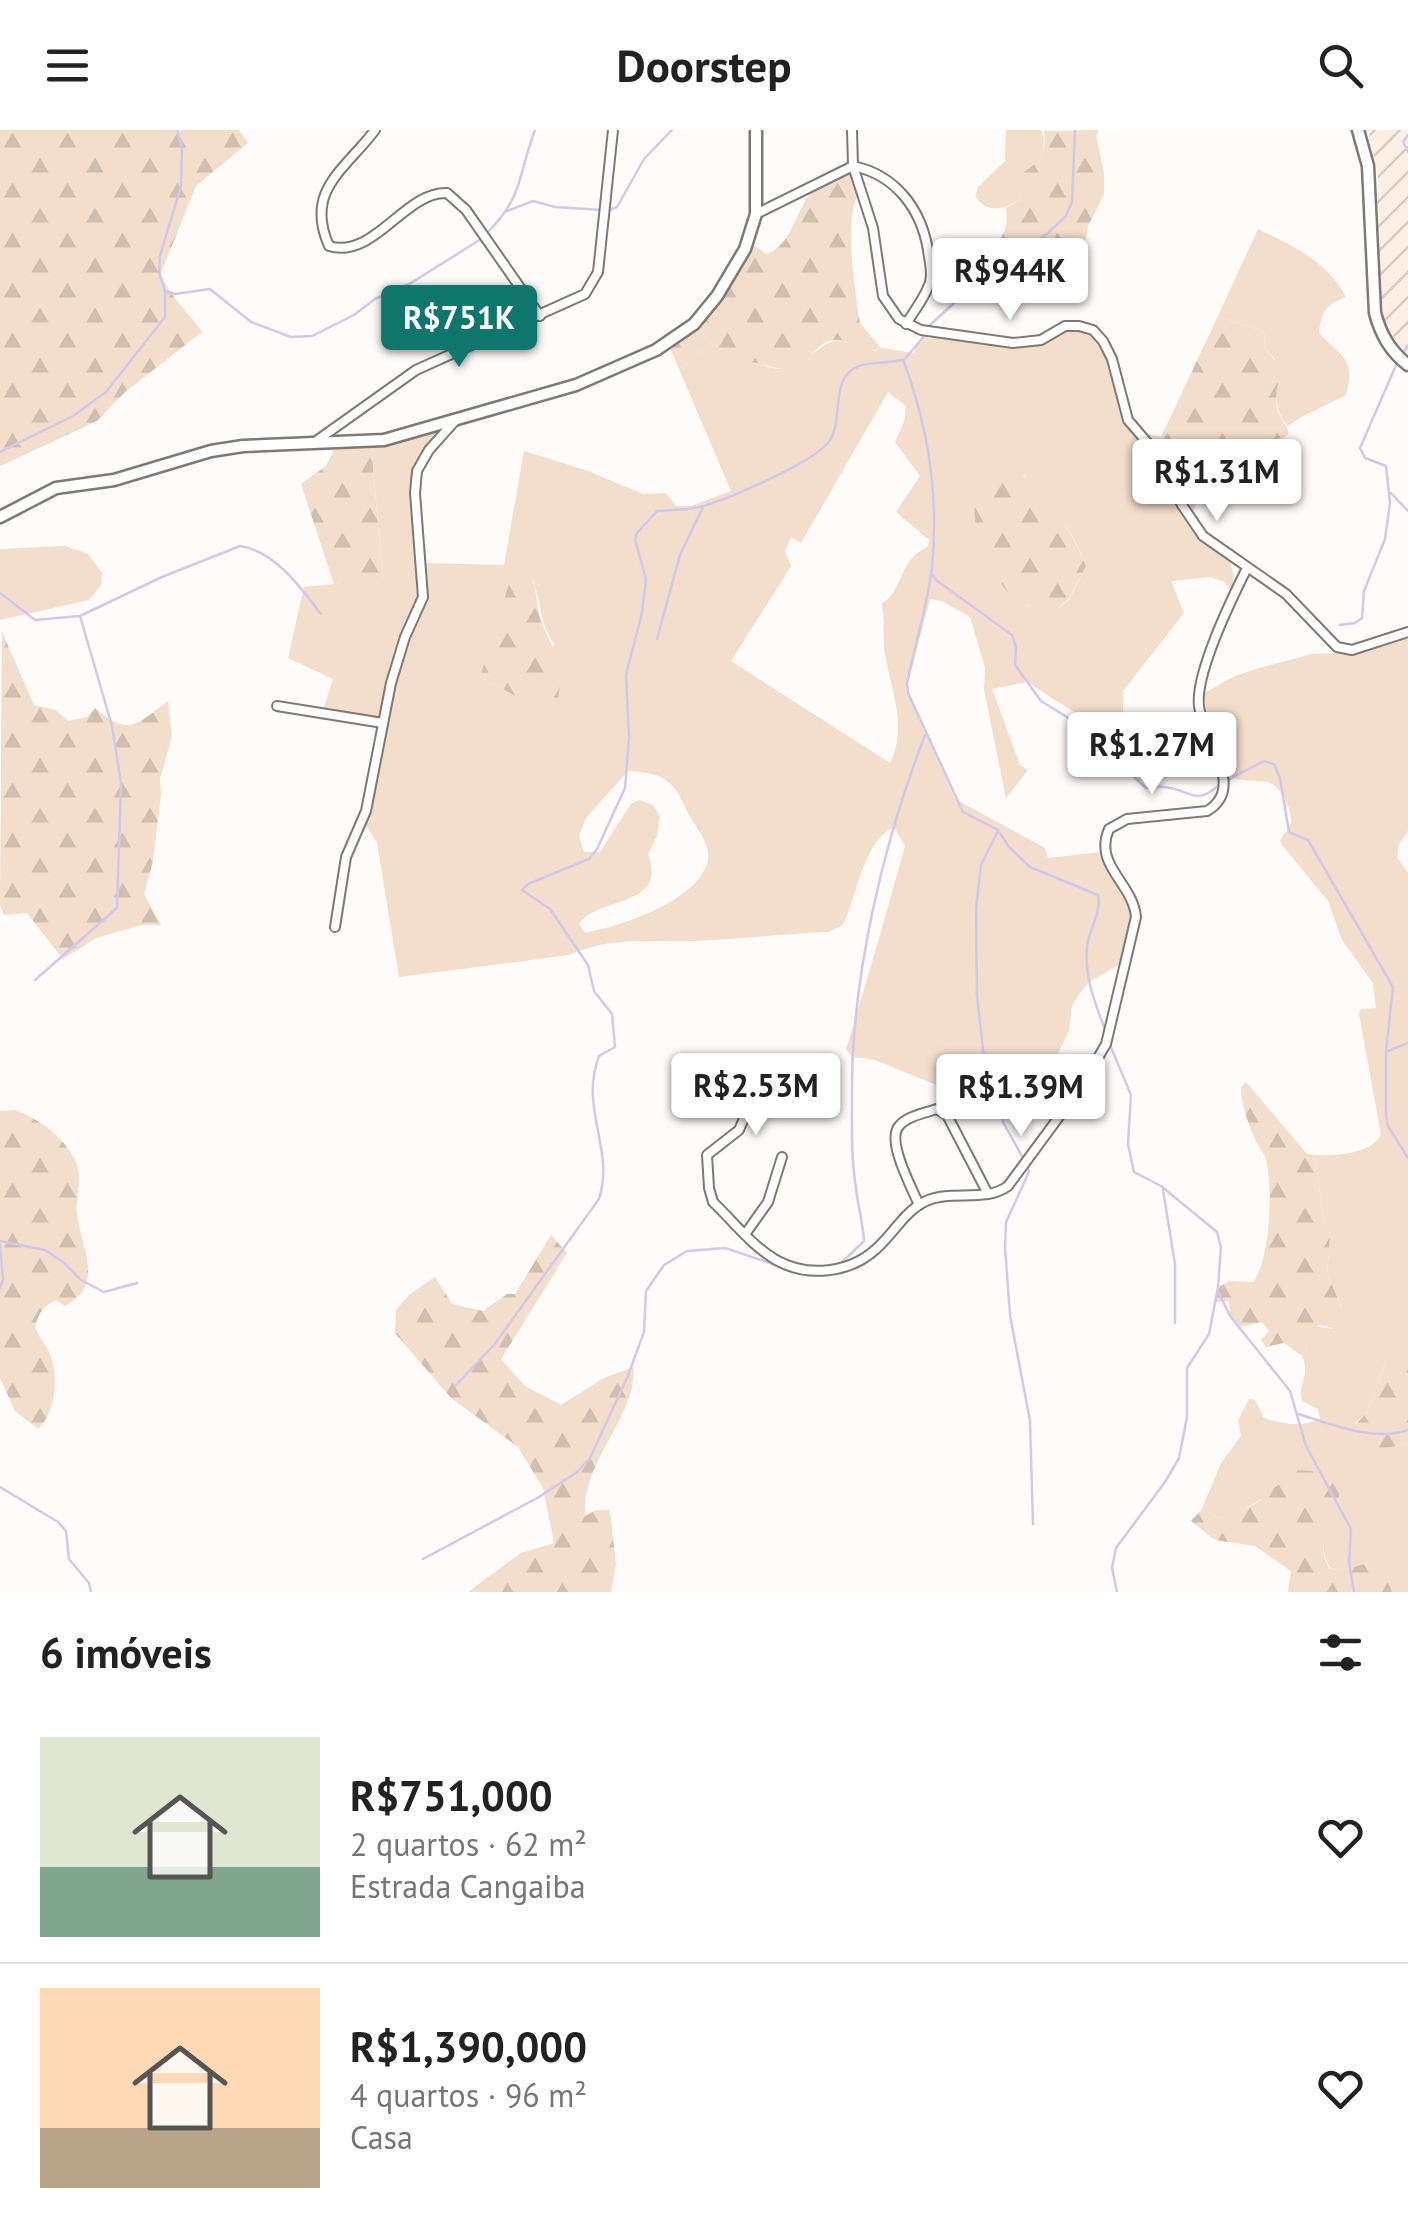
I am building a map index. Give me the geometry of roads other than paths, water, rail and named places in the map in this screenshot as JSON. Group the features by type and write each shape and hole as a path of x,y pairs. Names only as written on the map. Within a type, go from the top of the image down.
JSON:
{"street":[{"path":"375,130 325,188 322,213 329,246 357,244 429,197 447,193 466,210 540,316"},
{"path":"312,444 416,370 576,300 590,289 597,277 614,130"},
{"path":"0,517 56,488 114,480 211,451 244,446 375,442 576,385 626,366 694,324 717,296 745,249 756,214 756,130"},
{"path":"852,130 853,166 873,228 882,296 891,312 921,330 1014,343 1041,340 1070,326 1083,326 1096,333 1112,359 1128,420 1158,455 1190,521 1211,544 1286,594 1337,648 1352,650 1408,632"},
{"path":"1358,130 1368,166 1375,313 1394,354 1408,365"},
{"path":"756,214 853,166 865,169 903,193 920,218 931,276 906,324"},
{"path":"334,927 346,857 366,811 399,654 422,597 417,471 428,450 457,419"},
{"path":"757,1088 740,1130 706,1159 711,1199 761,1249 790,1266 848,1268 872,1252 919,1204 941,1196 988,1194 1005,1188 1022,1170 1081,1087 1106,1044 1136,917 1132,900 1104,855 1108,829 1127,819 1207,810 1222,798 1225,780 1202,723 1198,695 1224,619 1247,568"},
{"path":"278,706 383,723"},
{"path":"919,1204 896,1149 895,1135 902,1123 937,1109 947,1115 988,1194"},
{"path":"746,1232 768,1202 782,1157"}],"waterway":[{"path":"0,452 73,416 106,392 165,317 160,256 181,186 182,148 177,130"},
{"path":"487,233 514,196 535,130"},
{"path":"610,210 617,207 644,159 672,130"},
{"path":"455,1386 494,1345 599,1199 603,1181 594,1111 594,1075 599,1056 615,1047 612,1014 594,991 588,965 550,909 522,890 589,859 625,788 629,738 626,675 642,613 646,579 635,539 637,533 657,511 695,508 725,499 786,471 828,443 836,424 840,390 849,372 864,364 905,359 929,326 968,290 1066,216 1072,202 1075,130"},
{"path":"1408,135 1403,142 1408,152"},
{"path":"507,211 533,201 555,207 602,210"},
{"path":"165,291 175,294 210,289 251,322 291,337 312,336 411,283 481,239"},
{"path":"1401,356 1408,345"},
{"path":"904,362 926,438 934,515 932,568 908,693 963,812 998,830 1030,867 1098,895 1088,941 1087,970 1106,1033"},
{"path":"1340,625 1362,618 1364,591 1385,539 1390,503 1386,466 1365,458 1360,448 1397,363"},
{"path":"1391,493 1408,511"},
{"path":"657,639 680,555 703,507"},
{"path":"0,593 35,620 80,616 240,546 276,563 321,614"},
{"path":"933,575 1012,635 1015,665 1041,701 1070,719 1146,788 1172,788 1197,796 1219,785"},
{"path":"35,980 117,908 121,783 112,726 80,616"},
{"path":"839,1265 864,1241 854,1177 852,1119 853,1051 864,959 883,866 925,735"},
{"path":"1226,781 1264,761 1274,764 1289,832 1308,840 1393,987 1386,1051 1386,1116 1408,1158"},
{"path":"998,831 981,865 976,908 977,996 985,1067 995,1081 1003,1122 1023,1158"},
{"path":"1388,1051 1408,1043"},
{"path":"1110,1045 1131,1095 1128,1144 1134,1172 1161,1186 1217,1232 1221,1247 1209,1334 1187,1368 1187,1417 1179,1458 1116,1548 1112,1568 1117,1592"},
{"path":"1027,1165 1029,1172 1006,1222 1005,1247 1010,1315 1030,1421 1033,1524"},
{"path":"1163,1190 1175,1264 1175,1323"},
{"path":"0,1241 45,1250 81,1280 104,1292 137,1283"},
{"path":"0,1244 0,1288"},
{"path":"423,1559 539,1497 577,1472 590,1458 644,1332 646,1291 664,1265 687,1251 725,1248 773,1264"},
{"path":"1219,1293 1230,1316 1290,1391 1306,1446 1351,1529 1349,1562 1354,1592"},
{"path":"1298,1414 1367,1433 1408,1430"},
{"path":"0,1487 58,1522 66,1531 69,1559 89,1583 91,1592"}]}
